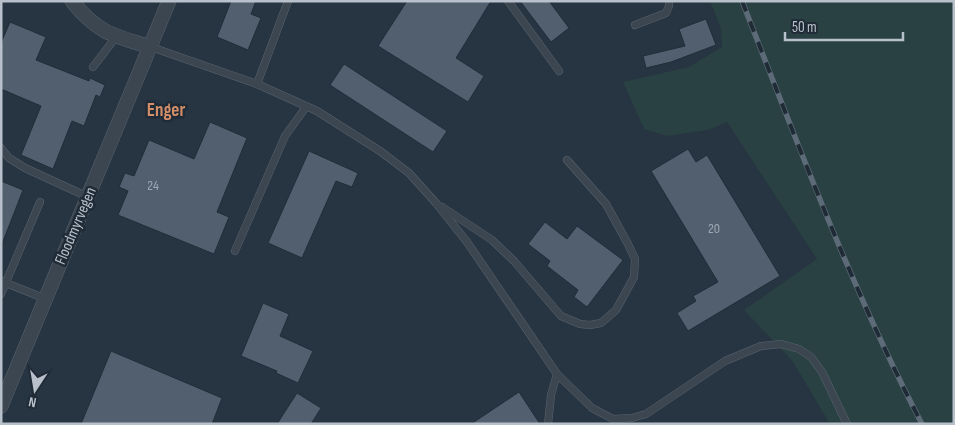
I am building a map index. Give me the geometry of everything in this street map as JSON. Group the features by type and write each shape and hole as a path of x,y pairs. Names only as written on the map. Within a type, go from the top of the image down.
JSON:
{"street":[{"name":"Floodmyrvegen","path":"3,400 169,1"},
{"path":"77,3 96,27 116,37 151,47"}],"lane":[{"path":"257,84 288,1"},
{"path":"508,1 559,71"},
{"path":"635,25 666,13 669,1"},
{"path":"93,67 116,37"},
{"path":"151,47 257,84 317,111 380,151 409,173 467,242 558,374 592,408 613,419 632,418 646,414 725,361 761,346 781,344 799,349 812,358 822,372 847,424"},
{"path":"235,251 285,136 306,107"},
{"path":"1,148 9,158 25,168 88,197"},
{"path":"436,203 492,240 514,261 561,316 590,326 601,323 616,310 634,277 635,260 606,204 567,160"},
{"path":"1,294 4,282 40,202"},
{"path":"4,282 46,299"},
{"path":"548,424 551,395 558,374"}],"green space":[{"path":"710,1 954,1 954,424 830,424 793,362 744,310 817,259 727,122 708,130 667,136 644,129 623,82 689,67 722,47 721,29"}],"building":[{"path":"231,1 256,1 251,14 261,18 248,50 217,37"},
{"path":"407,1 491,1 456,58 484,76 468,102 378,46"},
{"path":"520,1 549,1 569,28 551,42"},
{"path":"706,19 716,45 671,62 646,68 643,56 685,46 679,29"},
{"path":"10,22 46,37 36,60 89,81 90,78 105,85 100,97 96,95 84,126 72,121 53,169 21,155 41,106 1,89 1,43"},
{"path":"344,64 447,131 433,152 330,85"},
{"path":"210,122 247,138 217,212 229,217 214,254 118,215 128,191 119,187 125,173 134,176 149,140 194,159"},
{"path":"688,149 696,162 707,155 780,276 688,331 677,313 696,301 693,296 718,282 651,171"},
{"path":"309,151 358,173 352,187 336,181 302,258 268,243"},
{"path":"1,181 23,190 2,244 1,244"},
{"path":"545,222 567,239 577,226 623,260 587,307 574,297 578,290 547,266 550,261 528,244"},
{"path":"263,303 289,314 280,336 313,351 298,383 276,373 277,371 241,356"},
{"path":"111,351 222,398 212,424 81,424"},
{"path":"519,392 540,424 471,424"},
{"path":"297,393 321,408 311,424 277,424"}],"railway":[{"path":"742,1 826,215 872,321 922,424"}],"district":[{"name":"Enger","path":"166,110"}]}
